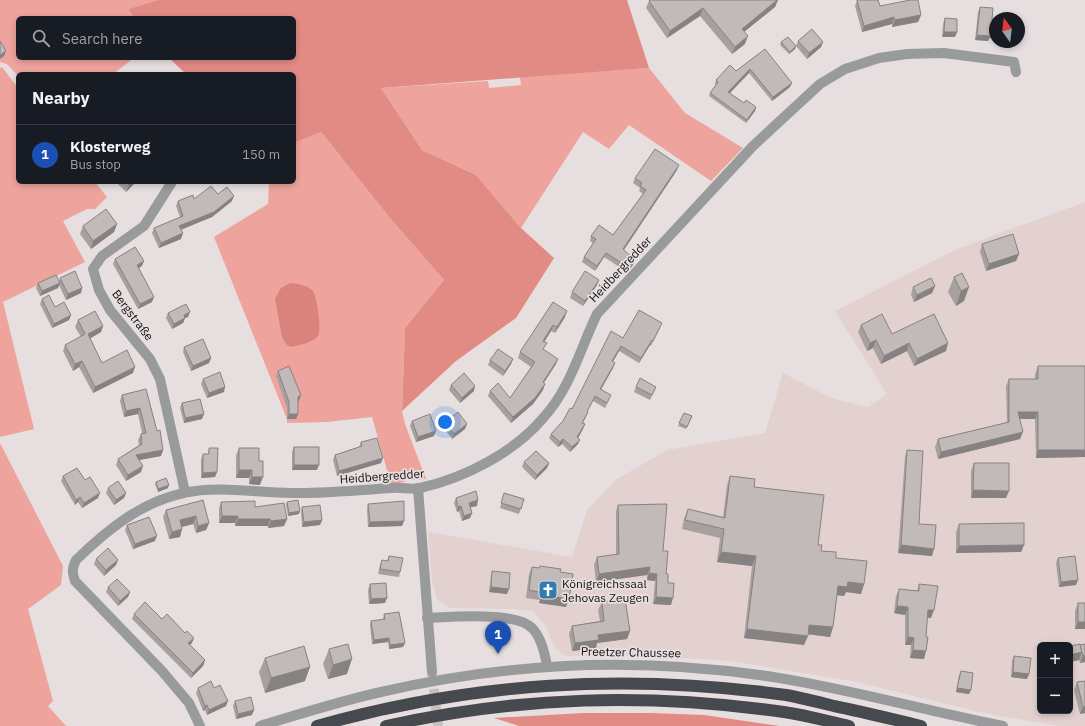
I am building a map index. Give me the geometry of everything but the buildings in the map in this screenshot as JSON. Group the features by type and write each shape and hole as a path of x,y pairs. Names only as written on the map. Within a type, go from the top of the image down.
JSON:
{"highway":[{"path":"317,726 434,699 522,687 582,683 707,686 788,696 921,726"},
{"path":"386,726 455,713 524,703 644,699 706,703 785,712 849,726"}],"street":[{"name":"Heidbergredder","path":"200,726 188,703 162,671 75,581 72,573 76,560 115,525 144,508 185,492 226,490 292,494 354,492 392,488 418,488 441,482 499,457 526,438 546,416 563,391 576,367 586,335 596,314 753,146 820,84 845,70 879,58 907,54 944,53 1014,62 1016,72"},
{"name":"Bergstraße","path":"171,184 144,226 102,256 93,269 99,290 110,310 150,358 160,379 185,492"},
{"path":"418,488 432,672"},
{"path":"428,618 505,617 521,620 533,628 541,642 547,666"},
{"name":"Preetzer Chaussee","path":"260,726 382,691 453,678 547,666 678,666 732,671 825,686 1003,726"}],"shaded area":[{"path":"0,0 158,0 128,9 133,16 16,16 16,60 131,60 116,72 16,72 16,74 7,64 0,62"},
{"path":"158,0 627,0 649,68 381,88 422,150 476,175 521,228 554,258 516,318 456,361 402,411 405,328 444,280 390,218 321,132 296,142 296,72 184,72 171,60 296,60 296,16 133,16 128,9"},
{"path":"2,67 16,85 16,184 97,184 107,197 95,209 87,209 63,221 85,262 3,302 34,429 0,437 0,68"},
{"path":"649,68 685,113 743,148 711,181 629,125 609,149 583,132 521,228 476,175 422,150 381,88 488,81 489,88 521,85 520,77"},
{"path":"321,132 390,218 444,280 405,328 402,411 405,424 426,479 413,480 410,471 403,472 405,482 391,484 372,417 327,422 287,423 287,419 214,237 268,204 269,184 296,184 296,142"},
{"path":"1085,202 1085,726 1059,726 984,713 852,681 730,661 654,656 565,656 555,648 545,625 533,611 511,609 450,608 437,600 432,580 428,532 572,557 587,510 617,479 667,450 765,433 783,373 831,398 868,407 887,394 835,311 957,249"},
{"path":"290,283 300,284 310,288 314,293 318,308 319,333 318,336 312,340 290,347 286,344 282,337 275,299 281,288"},
{"path":"0,443 63,566 61,585 28,609 53,701 48,706 66,726 0,726"},
{"path":"583,713 704,715 780,726 519,726 494,718"}],"tunnel":[{"path":"432,674 438,726"}],"place":[{"name":"Königreichssaal Jehovas Zeugen","path":"548,590"},
{"name":"Klosterweg","path":"498,654"}]}
